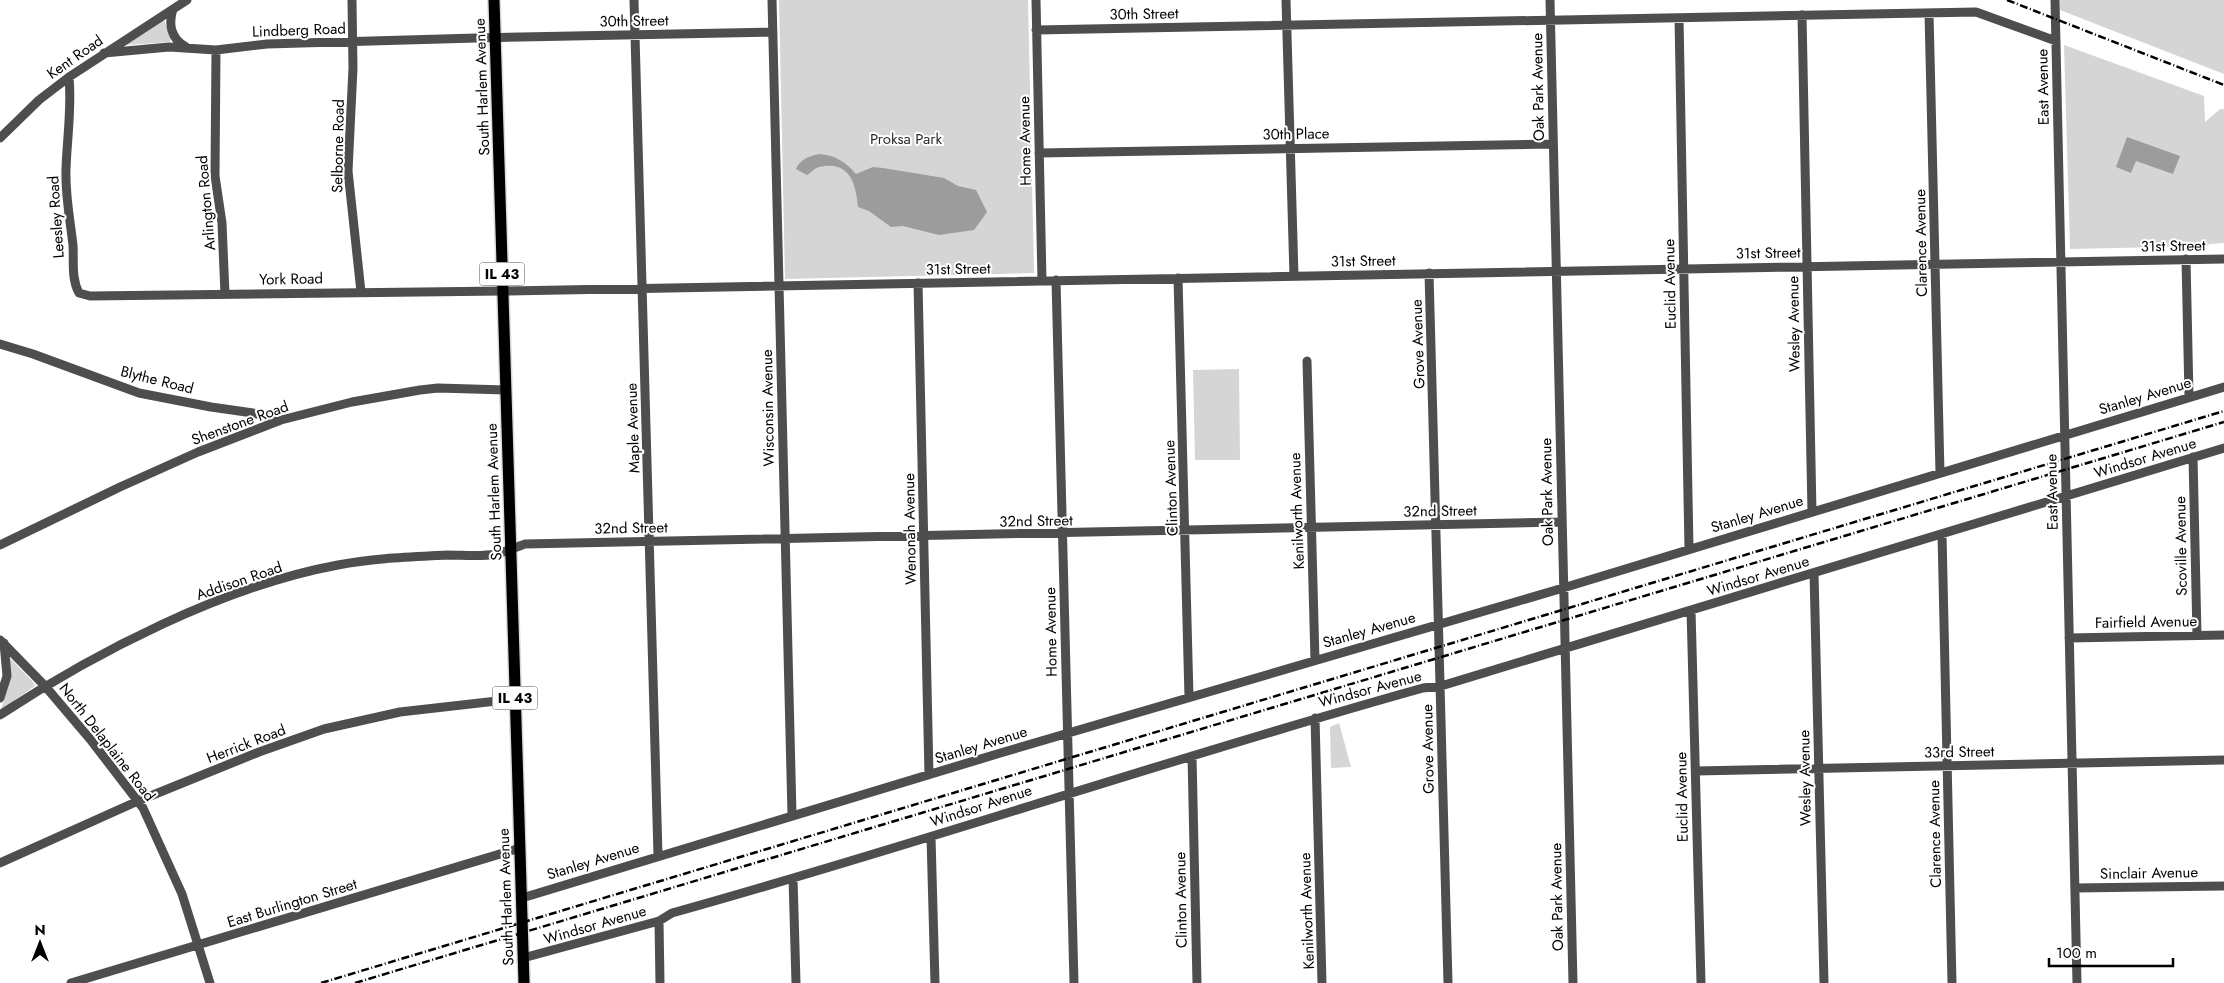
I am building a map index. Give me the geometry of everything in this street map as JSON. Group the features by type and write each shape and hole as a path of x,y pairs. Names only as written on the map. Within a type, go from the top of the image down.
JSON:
{"main road":[{"name":"South Harlem Avenue","path":"494,0 524,983"}],"street":[{"name":"Kent Road","path":"0,138 39,100 69,77 187,0"},
{"name":"Selborne Road","path":"352,0 353,84 348,171 361,292"},
{"name":"Maple Avenue","path":"634,0 658,855"},
{"name":"Wisconsin Avenue","path":"772,0 792,815"},
{"name":"Home Avenue","path":"1036,0 1042,281"},
{"path":"1286,0 1294,276"},
{"name":"Oak Park Avenue","path":"1550,0 1573,983"},
{"name":"East Avenue","path":"2055,0 2077,983"},
{"path":"173,9 170,21 172,31 178,41 186,47"},
{"name":"30th Street","path":"1036,30 1976,12 2056,41"},
{"name":"Clarence Avenue","path":"1929,13 1940,473"},
{"name":"Wesley Avenue","path":"1802,15 1812,512"},
{"name":"Euclid Avenue","path":"1679,18 1689,549"},
{"name":"30th Street","path":"495,37 773,32"},
{"name":"Lindberg Road","path":"104,53 140,48 186,47 216,50 268,44 495,37"},
{"name":"Arlington Road","path":"216,50 215,176 222,223 224,294"},
{"name":"Leesley Road","path":"69,77 71,102 66,168 66,199 73,246 74,284 79,293"},
{"name":"30th Place","path":"1039,153 1553,144"},
{"path":"2186,259 2189,397"},
{"name":"31st Street","path":"503,291 2224,259"},
{"name":"Grove Avenue","path":"1429,274 1448,983"},
{"name":"Clinton Avenue","path":"1178,278 1189,698"},
{"name":"Home Avenue","path":"1056,280 1074,983"},
{"name":"Wenonah Avenue","path":"918,283 929,775"},
{"name":"York Road","path":"79,293 90,296 503,291"},
{"name":"Blythe Road","path":"0,344 33,354 139,393 202,406 253,412 281,420"},
{"name":"Kenilworth Avenue","path":"1307,361 1315,660"},
{"name":"Stanley Avenue","path":"522,898 792,815 1563,588 2224,387"},
{"name":"Shenstone Road","path":"0,545 154,471 281,420 352,402 420,390 438,388 506,390"},
{"name":"Windsor Avenue","path":"523,958 658,921 672,913 931,837 1315,718 1423,688 1441,686 2224,448"},
{"name":"Scoville Avenue","path":"2193,457 2197,635"},
{"name":"32nd Street","path":"511,548 525,544 1186,532 1561,522"},
{"name":"Clarence Avenue","path":"1942,534 1952,983"},
{"name":"Addison Road","path":"0,715 45,686 134,639 218,600 278,580 337,565 390,557 497,554 511,548"},
{"name":"Wesley Avenue","path":"1814,573 1824,983"},
{"name":"Euclid Avenue","path":"1691,610 1701,983"},
{"name":"Fairfield Avenue","path":"2069,638 2224,634"},
{"name":"North Delaplaine Road","path":"2,641 45,686 90,739 138,801 157,836 182,894 210,983"},
{"name":"North Delaplaine Road","path":"0,698 6,676 2,641"},
{"name":"Herrick Road","path":"0,863 138,801 259,752 324,729 400,712 515,699"},
{"name":"Kenilworth Avenue","path":"1315,718 1322,983"},
{"name":"Clinton Avenue","path":"1192,756 1197,983"},
{"name":"33rd Street","path":"1696,771 2224,760"},
{"path":"931,837 935,983"},
{"name":"East Burlington Street","path":"71,983 520,848"},
{"path":"793,878 796,983"},
{"name":"Sinclair Avenue","path":"2075,888 2224,886"},
{"path":"658,921 660,983"}],"green space":[{"name":"Proksa Park","path":"779,0 1028,0 1034,273 785,279"},
{"path":"2060,0 2224,0 2224,74 2060,10"},
{"path":"164,20 171,39 170,42 126,45"},
{"path":"2064,45 2204,96 2205,122 2220,109 2224,109 2224,243 2209,244 2208,246 2070,249"},
{"path":"1239,369 1240,460 1195,460 1193,370"},
{"path":"9,659 35,686 1,710 8,686"},
{"path":"1339,723 1351,767 1331,768 1330,727"}],"shaded area":[{"path":"2127,137 2180,156 2173,174 2136,161 2131,173 2116,167"},
{"path":"819,154 840,160 856,174 873,167 944,178 958,186 976,190 987,212 974,230 939,235 903,226 891,227 869,211 858,207 853,182 838,167 819,167 807,175 796,169 803,160"}],"railway":[{"path":"2007,0 2224,85"},
{"path":"321,983 2224,411"},
{"path":"355,983 2224,422"}]}
